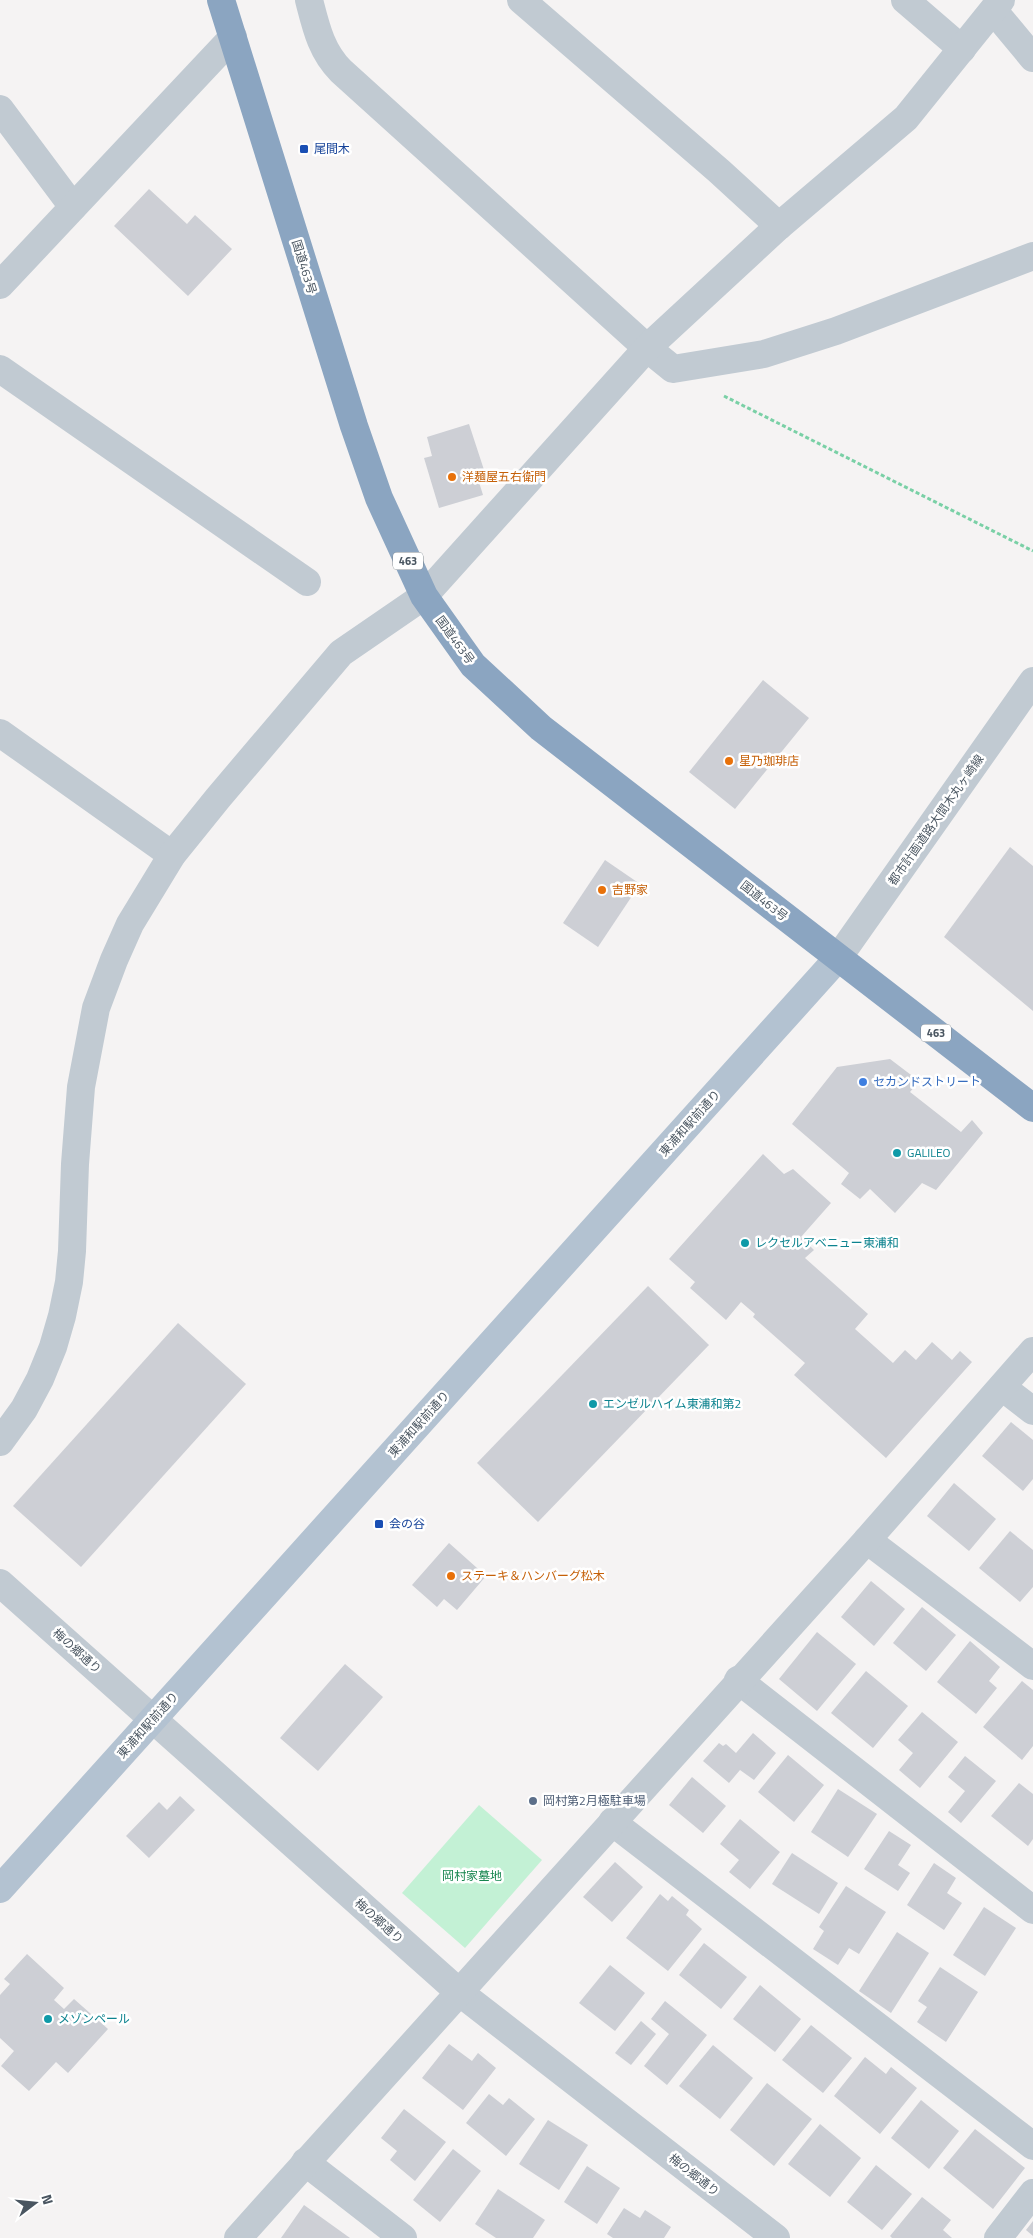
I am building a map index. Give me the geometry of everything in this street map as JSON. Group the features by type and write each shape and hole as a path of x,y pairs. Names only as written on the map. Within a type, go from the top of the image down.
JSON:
{"highway":[{"name":"国道463号","path":"222,0 354,426 380,498 424,596 473,666 540,728 1033,1108"}],"main road":[{"name":"東浦和駅前通り","path":"0,1889 838,958"}],"street":[{"path":"309,0 321,44 330,60 647,348 673,369 764,354 836,331 1033,256"},
{"path":"521,0 719,171 779,226"},
{"path":"905,0 962,49"},
{"path":"0,1442 24,1409 40,1379 53,1347 62,1316 69,1282 72,1251 80,1095 96,1008 130,924 172,855 341,653 424,596 647,348 779,226 906,118 998,5 1033,58"},
{"path":"0,285 233,37"},
{"path":"0,109 73,207"},
{"path":"0,369 307,582"},
{"name":"都市計画道路大間木丸ヶ崎線","path":"838,958 1033,681"},
{"path":"0,733 172,855"},
{"path":"238,2238 1033,1352"},
{"path":"1002,1387 1033,1410"},
{"path":"866,1540 1033,1666"},
{"name":"梅の郷通り","path":"0,1583 459,1992 776,2238"},
{"path":"738,1680 1033,1910"},
{"path":"612,1822 1033,2146"},
{"path":"305,2162 403,2238"},
{"path":"998,2238 1033,2193"}],"path":[{"path":"717,392 1033,551"}],"green space":[{"name":"岡村家墓地","path":"479,1805 542,1860 465,1948 402,1893"}],"building":[{"path":"149,189 187,224 195,215 232,249 188,296 114,226"},
{"path":"469,424 486,476 478,479 483,495 439,508 424,458 432,456 427,437"},
{"path":"763,680 809,718 735,809 689,772"},
{"path":"1010,847 1033,866 1033,1011 944,937"},
{"path":"605,860 640,884 598,947 563,923"},
{"name":"GALILEO","path":"890,1059 919,1081 910,1092 961,1132 972,1120 983,1133 936,1190 922,1183 895,1213 870,1189 860,1199 841,1184 849,1173 792,1124 837,1067"},
{"path":"763,1154 784,1174 793,1169 831,1203 801,1237 814,1250 805,1258 868,1314 855,1329 893,1363 905,1350 916,1360 932,1342 952,1360 960,1351 972,1362 886,1458 794,1375 805,1363 753,1317 755,1314 741,1302 726,1320 690,1288 695,1282 669,1259"},
{"name":"エンゼルハイム東浦和第2","path":"648,1286 709,1345 538,1522 477,1463"},
{"path":"178,1323 246,1384 81,1567 13,1506"},
{"path":"1011,1422 1033,1440 1033,1479 1023,1491 982,1456"},
{"path":"954,1483 996,1519 969,1551 927,1516"},
{"path":"1010,1531 1033,1550 1033,1587 1020,1602 979,1568"},
{"path":"449,1543 486,1576 457,1610 444,1599 437,1607 412,1585"},
{"path":"871,1581 905,1609 874,1646 841,1617"},
{"path":"922,1607 956,1635 926,1671 893,1643"},
{"path":"817,1632 856,1664 817,1711 779,1679"},
{"path":"970,1641 1000,1667 989,1681 997,1688 976,1714 937,1682"},
{"path":"345,1664 383,1697 318,1771 280,1738"},
{"path":"866,1671 908,1706 873,1748 831,1713"},
{"path":"1022,1681 1033,1690 1033,1746 1022,1760 983,1727"},
{"path":"922,1712 958,1742 920,1788 899,1770 913,1753 898,1740"},
{"path":"753,1733 776,1753 754,1780 740,1770 729,1783 703,1761 719,1743 723,1746 726,1744 736,1753"},
{"path":"788,1755 824,1785 794,1822 758,1792"},
{"path":"965,1756 996,1781 961,1823 948,1812 965,1791 948,1777"},
{"path":"692,1777 726,1806 703,1833 669,1805"},
{"path":"1019,1783 1033,1794 1033,1839 1028,1846 991,1816"},
{"path":"838,1789 877,1814 848,1857 811,1832"},
{"path":"180,1796 195,1810 149,1858 126,1836 159,1802 167,1810"},
{"path":"740,1819 780,1852 750,1889 729,1872 739,1860 720,1844"},
{"path":"889,1831 911,1845 898,1865 910,1873 898,1891 864,1869"},
{"path":"792,1853 838,1883 819,1914 772,1884"},
{"path":"615,1862 643,1887 612,1922 583,1897"},
{"path":"934,1863 956,1878 947,1893 962,1903 944,1930 907,1905"},
{"path":"846,1886 886,1912 859,1954 849,1948 838,1965 813,1949 824,1931 819,1927"},
{"path":"660,1894 668,1901 672,1896 689,1910 686,1915 702,1929 668,1971 626,1938"},
{"path":"984,1907 1016,1928 985,1976 953,1955"},
{"path":"897,1932 929,1953 891,2013 859,1991"},
{"path":"704,1943 747,1977 721,2009 679,1975"},
{"name":"メゾンペール","path":"27,1954 64,1988 54,2000 64,2009 74,1999 108,2029 68,2073 56,2062 29,2091 1,2066 14,2051 0,2038 0,1995 10,1984 4,1979"},
{"path":"610,1965 645,1993 615,2031 579,2003"},
{"path":"940,1967 978,1992 946,2042 917,2022 927,2007 918,2001"},
{"path":"760,1985 801,2019 775,2052 733,2019"},
{"path":"665,2001 707,2035 667,2085 644,2066 669,2034 651,2019"},
{"path":"641,2021 656,2034 631,2065 615,2053"},
{"path":"811,2025 852,2058 823,2093 782,2060"},
{"path":"449,2044 472,2061 478,2053 496,2068 463,2110 422,2078"},
{"path":"713,2045 753,2078 720,2119 679,2086"},
{"path":"865,2057 886,2074 891,2067 917,2088 880,2134 834,2096"},
{"path":"767,2083 812,2119 774,2166 730,2130"},
{"path":"489,2094 503,2105 509,2098 535,2119 506,2156 466,2123"},
{"path":"921,2100 959,2131 929,2169 891,2138"},
{"path":"404,2109 446,2142 415,2181 390,2160 397,2151 381,2138"},
{"path":"548,2120 588,2145 559,2190 519,2164"},
{"path":"820,2124 861,2158 830,2197 788,2164"},
{"path":"975,2129 1025,2168 993,2209 943,2168"},
{"path":"453,2149 481,2171 440,2222 413,2200"},
{"path":"876,2165 912,2194 882,2230 847,2202"},
{"path":"587,2166 620,2188 597,2224 564,2202"},
{"path":"498,2189 545,2220 533,2238 496,2238 475,2224"},
{"path":"922,2197 951,2220 943,2230 952,2238 892,2238 890,2236"},
{"path":"304,2205 350,2238 281,2238"},
{"path":"624,2208 640,2218 645,2210 671,2227 664,2238 613,2238 607,2234"},
{"path":"1033,2221 1033,2236 1026,2230"}],"place":[{"name":"尾間木","path":"304,149"},
{"name":"洋麺屋五右衛門","path":"452,477"},
{"name":"星乃珈琲店","path":"729,761"},
{"name":"吉野家","path":"602,890"},
{"name":"セカンドストリート","path":"863,1082"},
{"name":"GALILEO","path":"897,1153"},
{"name":"レクセルアベニュー東浦和","path":"745,1243"},
{"name":"エンゼルハイム東浦和第2","path":"593,1404"},
{"name":"会の谷","path":"379,1524"},
{"name":"ステーキ＆ハンバーグ松木","path":"451,1576"},
{"name":"岡村第2月極駐車場","path":"533,1801"},
{"name":"メゾンペール","path":"48,2019"}]}
